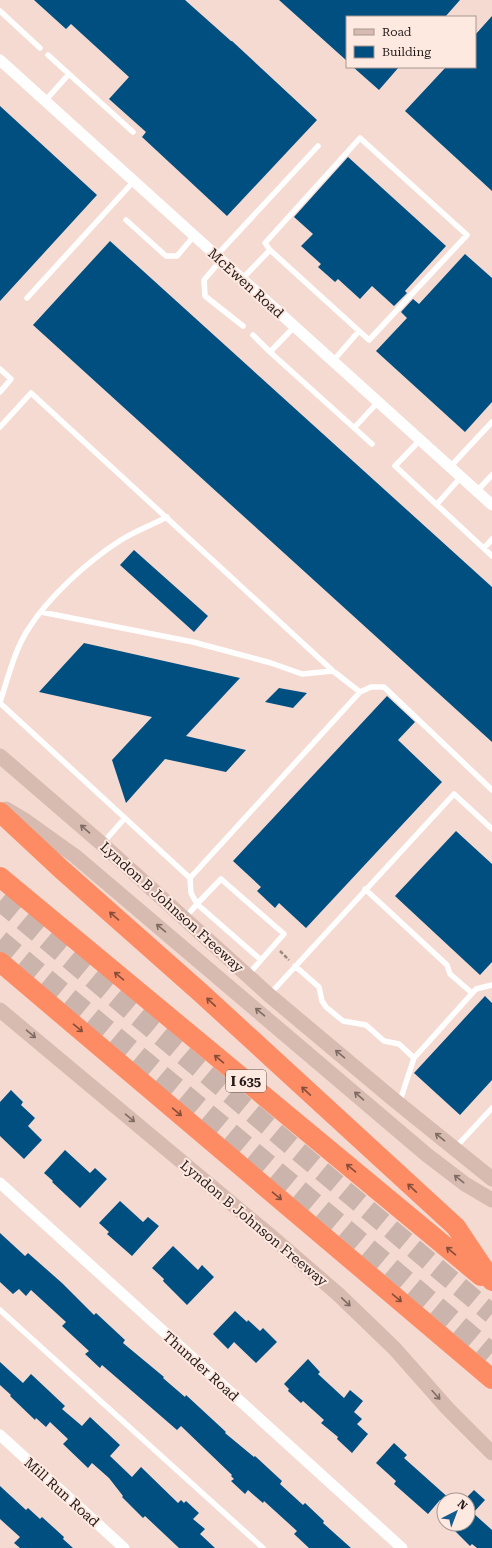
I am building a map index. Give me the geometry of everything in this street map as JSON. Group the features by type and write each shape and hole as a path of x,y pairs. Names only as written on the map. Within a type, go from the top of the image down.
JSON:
{"highway":[{"path":"0,812 61,869 201,993 456,1227 492,1281"},
{"name":"I 635","path":"0,877 492,1285"},
{"path":"0,962 492,1379"},
{"path":"476,1365 492,1387"}],"main road":[{"name":"Lyndon B Johnson Freeway","path":"0,756 102,844 269,995 399,1104 492,1179"},
{"path":"0,805 26,821 75,856 427,1155 465,1184 492,1200"},
{"name":"Lyndon B Johnson Freeway","path":"0,1010 30,1033 338,1294 395,1349 448,1409 492,1453"}],"street":[{"name":"McEwen Road","path":"0,60 492,505"},
{"name":"Thunder Road","path":"0,1183 402,1548"},
{"name":"Mill Run Road","path":"0,1435 124,1548"}],"lane":[{"path":"0,11 40,48"},
{"path":"48,55 133,132"},
{"path":"45,101 70,74"},
{"path":"360,138 467,235 369,340 270,250 265,243 360,138"},
{"path":"243,326 205,296 204,280 219,258 318,146"},
{"path":"27,298 134,181"},
{"path":"126,220 166,256 177,256 194,236"},
{"path":"242,279 270,250"},
{"path":"270,352 294,326"},
{"path":"333,361 359,331"},
{"path":"252,335 372,444"},
{"path":"0,370 12,379 0,392"},
{"path":"0,427 31,393 167,517 333,672 360,692"},
{"path":"354,428 378,402"},
{"path":"450,467 492,422"},
{"path":"420,440 395,466 492,556"},
{"path":"477,491 492,475"},
{"path":"437,504 461,477"},
{"path":"167,517 122,540 85,566 41,612 27,630 18,649 0,702 190,878 191,893 196,904 261,960"},
{"path":"484,548 492,539"},
{"path":"41,612 193,642 271,663 302,674 333,672"},
{"path":"190,878 360,692 371,687 384,687 492,790"},
{"path":"269,995 454,794 492,829"},
{"path":"102,844 125,818"},
{"path":"184,918 221,879 284,934 248,976"},
{"path":"365,890 447,965 450,974 472,993"},
{"path":"296,966 319,987 326,1007 342,1021 366,1025 384,1041 398,1044 414,1058"},
{"path":"399,1104 414,1058 476,989 492,985"},
{"path":"454,1149 492,1108"},
{"path":"0,1310 263,1548"}],"path":[{"path":"274,946 296,966"}],"building":[{"path":"34,0 185,0 232,41 317,120 227,216 142,137 146,132 109,99 129,77 71,24 66,29"},
{"path":"279,0 460,0 446,16 346,16 346,60"},
{"path":"492,16 492,191 405,111 445,68 476,68 476,34"},
{"path":"354,68 398,68 379,90"},
{"path":"0,106 97,195 0,301"},
{"path":"348,157 446,246 405,291 407,293 394,306 372,286 360,299 338,279 335,282 318,267 321,264 301,246 313,234 294,217"},
{"path":"110,241 492,587 492,742 33,325"},
{"path":"465,254 492,278 492,402 465,432 376,351 407,318 401,312 413,299 419,304"},
{"path":"134,550 208,616 194,632 120,565"},
{"path":"84,643 240,678 186,736 246,750 226,772 165,759 126,803 112,760 152,717 39,692"},
{"path":"279,688 307,693 293,708 265,702"},
{"path":"387,696 415,722 398,740 442,782 306,928 279,903 275,908 257,891 261,887 233,861"},
{"path":"456,831 492,864 492,962 480,975 395,896"},
{"path":"485,996 492,1003 492,1080 460,1115 414,1073"},
{"path":"11,1090 23,1102 21,1105 35,1118 28,1126 42,1140 24,1159 0,1136 0,1102"},
{"path":"65,1150 90,1173 95,1168 107,1179 80,1208 44,1173"},
{"path":"120,1201 143,1222 148,1217 159,1226 132,1256 107,1234 109,1232 99,1223"},
{"path":"0,1233 25,1256 28,1253 62,1283 94,1315 96,1313 125,1340 123,1343 164,1377 163,1378 185,1397 186,1395 226,1432 225,1433 254,1457 255,1456 282,1481 280,1484 303,1505 305,1503 324,1521 323,1523 351,1548 309,1548 294,1534 297,1531 264,1501 263,1503 248,1490 245,1494 231,1481 234,1479 231,1476 232,1475 181,1426 177,1430 102,1365 100,1368 85,1354 89,1351 62,1326 66,1322 31,1290 26,1296 19,1289 13,1294 0,1282"},
{"path":"173,1246 198,1270 202,1265 214,1277 187,1305 152,1268"},
{"path":"235,1311 260,1331 263,1328 277,1342 256,1363 234,1342 228,1349 213,1334"},
{"path":"308,1359 320,1372 318,1374 344,1398 350,1390 363,1401 354,1412 362,1419 357,1424 368,1434 352,1453 337,1439 338,1437 321,1423 324,1420 303,1401 301,1403 288,1391 289,1389 284,1384"},
{"path":"0,1362 23,1383 31,1374 65,1406 62,1409 82,1426 90,1417 120,1445 110,1456 132,1477 141,1467 178,1503 181,1500 184,1503 186,1501 199,1513 193,1519 205,1529 200,1534 215,1548 179,1548 145,1516 143,1518 122,1497 123,1496 109,1478 92,1463 88,1468 63,1444 68,1439 50,1422 46,1427 36,1418 35,1420 10,1396 11,1395 0,1385"},
{"path":"394,1443 407,1455 404,1458 442,1492 436,1492 436,1505 428,1514 394,1484 396,1481 376,1463"},
{"path":"0,1486 26,1510 28,1508 40,1519 42,1517 64,1537 63,1539 73,1548 20,1548 14,1543 20,1537 0,1519"},
{"path":"474,1490 485,1500 476,1510 476,1492 472,1492"},
{"path":"476,1516 492,1530 492,1548 477,1548 472,1544 470,1546 456,1532 476,1532"}],"tunnel":[{"path":"0,901 492,1314"},
{"path":"0,940 492,1353"}]}
